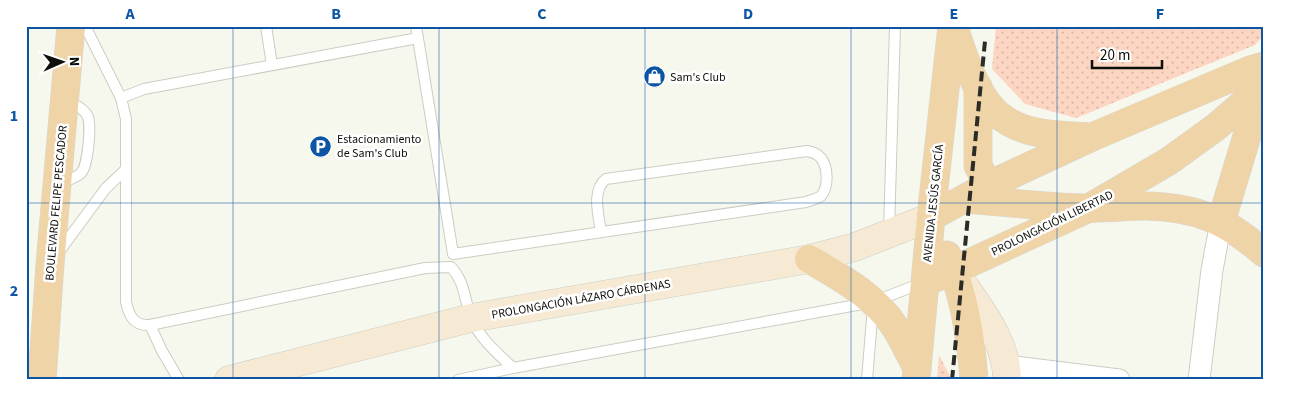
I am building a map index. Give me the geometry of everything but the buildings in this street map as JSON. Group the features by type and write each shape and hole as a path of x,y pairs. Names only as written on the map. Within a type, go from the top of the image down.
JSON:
{"main road":[{"name":"BOULEVARD FELIPE PESCADOR","path":"42,380 71,26"},
{"path":"953,26 967,66 978,87 990,106 1004,119 1023,129 1056,135 1092,137"},
{"name":"AVENIDA JESÚS GARCÍA","path":"916,374 931,217 953,26"},
{"path":"1007,373 1002,347 954,270 931,217 989,185 1092,137 1250,70 1264,66"},
{"name":"PROLONGACIÓN LIBERTAD","path":"926,282 1087,208 1169,161 1216,127 1244,102 1264,77"},
{"path":"978,87 978,166 989,185 1011,204"},
{"path":"1221,222 1250,126 1264,91"},
{"path":"964,199 1011,204 1087,208 1146,206 1177,208 1200,213 1221,222 1264,253"},
{"name":"PROLONGACIÓN LÁZARO CÁRDENAS","path":"229,380 471,318 809,259 855,247 931,217"},
{"path":"809,259 852,286 873,302 894,326 916,374"},
{"path":"954,270 969,334 974,380"}],"street":[{"path":"1199,380 1212,270 1221,222"},
{"path":"1007,373 1119,380"}],"lane":[{"path":"85,26 121,98 126,119 126,302 128,313 134,321 142,326 150,325 425,268 451,267 459,275 471,318 482,336 513,368"},
{"path":"266,26 272,65"},
{"path":"416,26 453,254 601,232 814,200 825,189 824,163 815,152 807,151 606,180 600,185 597,195 601,232"},
{"path":"888,235 895,26"},
{"path":"121,98 138,91 418,38"},
{"path":"50,264 106,188 126,169"},
{"path":"458,380 513,368 873,302 926,282"},
{"path":"867,380 873,302"},
{"path":"150,325 179,380"}],"shaded area":[{"path":"996,26 1264,26 1264,35 1255,45 1076,118 1025,104 992,69"},
{"path":"939,355 952,380 937,380"}],"railway":[{"path":"952,380 985,41"}],"place":[{"name":"Sam's Club","path":"654,77"},
{"name":"Estacionamiento de Sam's Club","path":"321,146"}]}
